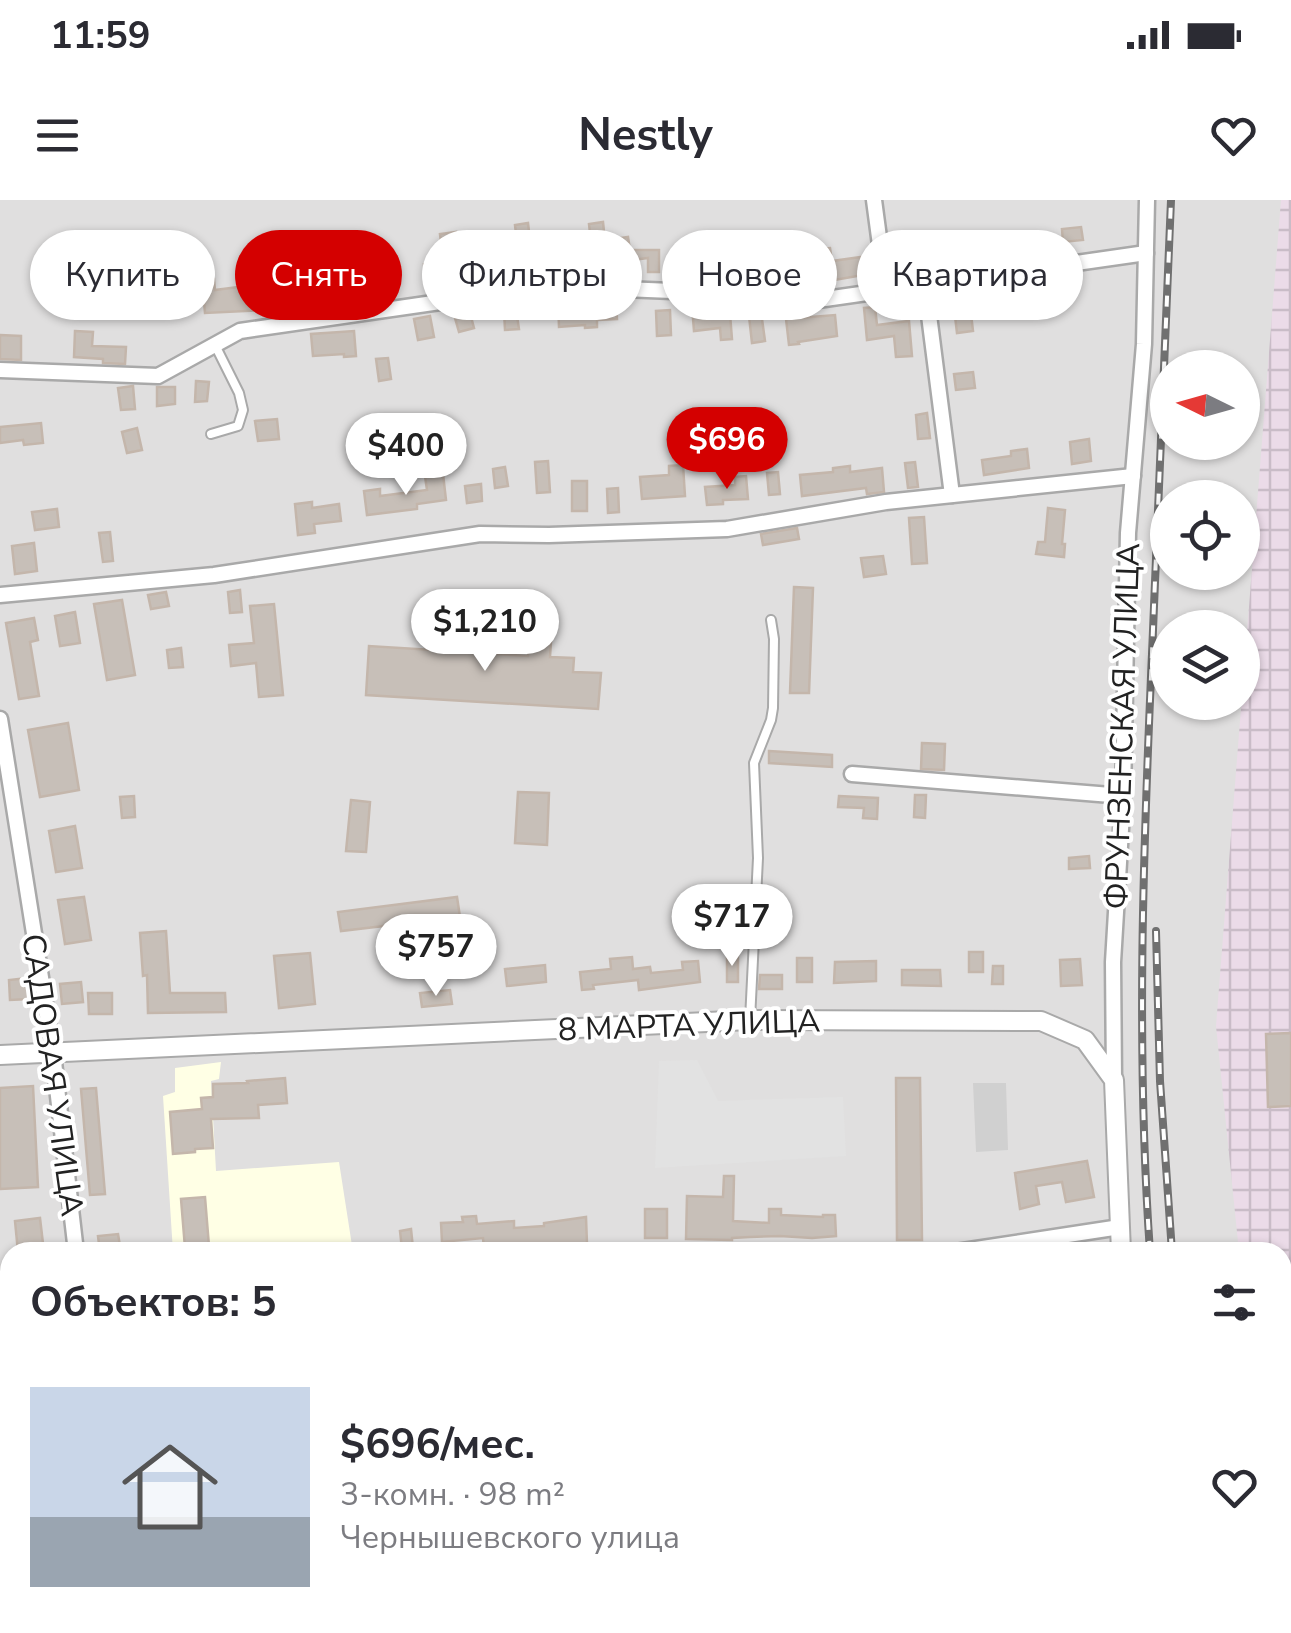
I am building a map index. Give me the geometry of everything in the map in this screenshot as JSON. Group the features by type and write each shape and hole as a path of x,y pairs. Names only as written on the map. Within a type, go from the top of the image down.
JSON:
{"street":[{"path":"874,200 878,230"},
{"name":"ФРУНЗЕНСКАЯ УЛИЦА","path":"1121,1242 1112,962 1123,796 1128,533 1144,344 1147,200"},
{"path":"1083,262 1146,253"},
{"path":"0,370 158,376 214,344 258,328 575,287 672,290 762,308 857,294"},
{"path":"929,320 952,494"},
{"path":"0,595 214,575 480,534 727,528 886,502 1133,476"},
{"name":"САДОВАЯ УЛИЦА","path":"0,720 53,1053 75,1242"},
{"path":"852,774 1123,796"},
{"name":"8 МАРТА УЛИЦА","path":"0,1054 750,1020 1041,1022 1084,1040 1114,1080"},
{"path":"1022,1242 1120,1227"}],"lane":[{"path":"211,434 238,426 242,410 239,393 214,344"},
{"path":"750,1020 758,858 754,763 773,708 771,620"}],"shaded area":[{"path":"0,200 1291,200 1291,1242 0,1242"},
{"path":"1281,200 1291,200 1291,1242 1238,1242 1216,1026 1240,720 1260,720 1260,610 1249,610 1250,590 1260,590 1259,480"},
{"path":"697,1060 718,1101 843,1097 846,1156 655,1168 659,1061"},
{"path":"221,1062 219,1079 211,1081 216,1171 339,1162 351,1242 172,1242 163,1096 175,1092 175,1068"},
{"path":"973,1083 1006,1083 1008,1150 976,1152"}],"building":[{"path":"603,222 604,230 590,230 589,224"},
{"path":"528,223 529,230 516,230 515,225"},
{"path":"642,250 659,250 659,272 648,272 648,258 642,259"},
{"path":"857,258 857,276 837,280 837,260"},
{"path":"235,287 235,312 215,313 215,290"},
{"path":"656,311 662,311 662,320 670,320 671,335 657,336"},
{"path":"414,319 431,320 434,337 418,340"},
{"path":"456,320 472,320 474,328 459,332"},
{"path":"504,320 518,320 519,329 505,330"},
{"path":"559,320 597,320 597,327 559,327"},
{"path":"693,320 730,320 732,339 721,340 720,328 694,331"},
{"path":"749,320 762,320 765,341 752,343"},
{"path":"786,320 835,320 837,336 789,345"},
{"path":"865,320 876,320 877,325 909,321 912,356 896,357 894,336 867,340"},
{"path":"955,320 972,320 973,331 957,333"},
{"path":"75,331 93,332 92,346 126,347 125,364 74,357"},
{"path":"354,331 356,356 313,356 311,334"},
{"path":"0,335 21,336 21,360 0,359"},
{"path":"388,358 391,379 379,381 376,359"},
{"path":"973,372 975,388 956,390 954,374"},
{"path":"196,381 209,382 207,401 195,402"},
{"path":"133,386 135,409 121,410 118,388"},
{"path":"157,387 175,387 175,404 157,406"},
{"path":"927,413 930,438 918,439 916,415"},
{"path":"277,419 279,439 258,441 255,421"},
{"path":"41,423 43,443 0,443 0,427"},
{"path":"137,428 142,450 127,453 122,432"},
{"path":"1089,439 1091,461 1072,464 1070,442"},
{"path":"1027,449 1029,468 984,475 982,460 1011,456 1011,451"},
{"path":"548,461 550,492 537,493 535,462"},
{"path":"915,462 918,487 908,488 905,463"},
{"path":"683,465 685,496 642,499 640,477 669,475 669,466"},
{"path":"850,466 850,472 882,468 884,492 867,494 866,488 802,496 800,475"},
{"path":"505,467 508,486 495,488 493,469"},
{"path":"778,472 780,494 769,495 767,473"},
{"path":"443,474 446,500 417,504 417,509 367,515 364,491 380,489 380,496 427,490 425,476"},
{"path":"746,476 748,499 707,505 705,487 735,485 735,477"},
{"path":"572,481 587,481 587,511 572,511"},
{"path":"481,484 482,501 467,503 465,486"},
{"path":"618,488 619,512 608,513 607,489"},
{"path":"312,502 312,508 339,504 341,521 314,524 315,533 298,535 295,504"},
{"path":"1048,508 1065,510 1064,557 1036,554 1038,542 1045,542"},
{"path":"57,509 59,527 35,530 32,512"},
{"path":"924,517 927,563 912,564 909,518"},
{"path":"797,528 799,539 763,545 761,534"},
{"path":"110,532 113,561 103,562 99,533"},
{"path":"34,543 37,571 15,574 12,546"},
{"path":"883,556 886,574 864,577 861,558"},
{"path":"794,587 813,588 809,693 790,693"},
{"path":"240,590 242,612 230,613 228,592"},
{"path":"166,592 169,606 151,609 148,595"},
{"path":"122,600 135,675 107,680 94,604"},
{"path":"274,604 283,695 259,697 256,663 231,666 229,645 254,643 250,606"},
{"path":"531,610 553,612 550,657 574,658 573,672 601,673 598,709 366,695 369,646 528,656"},
{"path":"75,612 80,643 60,646 55,616"},
{"path":"34,618 38,640 30,642 39,696 19,699 6,623"},
{"path":"181,648 183,667 169,668 167,650"},
{"path":"68,723 79,790 40,797 28,730"},
{"path":"922,743 945,744 944,770 921,769"},
{"path":"769,751 832,755 832,767 769,763"},
{"path":"518,792 549,793 547,845 515,843"},
{"path":"915,795 926,795 925,818 914,817"},
{"path":"134,796 135,817 122,818 120,797"},
{"path":"839,796 878,798 877,819 863,818 864,808 838,807"},
{"path":"351,800 370,802 366,852 346,851"},
{"path":"75,826 82,868 56,872 49,831"},
{"path":"1089,856 1090,868 1069,869 1069,858"},
{"path":"84,897 91,940 65,944 58,900"},
{"path":"457,897 460,917 341,931 338,912"},
{"path":"166,931 170,993 225,993 226,1012 148,1013 140,933"},
{"path":"969,952 983,952 983,972 969,972"},
{"path":"310,953 315,1004 279,1008 274,956"},
{"path":"727,956 738,956 738,982 727,982"},
{"path":"632,957 633,969 650,967 651,973 683,970 682,962 698,961 700,982 639,990 638,980 582,990 580,972 611,969 610,959"},
{"path":"797,958 812,958 812,982 797,982"},
{"path":"1080,959 1082,985 1061,986 1060,960"},
{"path":"876,961 876,981 834,983 835,962"},
{"path":"545,965 546,982 507,986 505,969"},
{"path":"993,966 1003,966 1003,984 992,984"},
{"path":"902,970 940,970 941,986 902,985"},
{"path":"760,975 782,975 782,989 759,989"},
{"path":"28,978 29,999 10,1000 9,980"},
{"path":"81,982 83,1002 62,1004 60,984"},
{"path":"450,990 452,1004 422,1007 420,993"},
{"path":"88,993 112,993 112,1014 89,1014"},
{"path":"1291,1033 1291,1106 1268,1107 1266,1034"},
{"path":"285,1078 287,1103 258,1105 259,1118 211,1119 213,1148 173,1154 170,1112 202,1109 201,1098 213,1097 213,1084"},
{"path":"896,1078 920,1078 922,1240 897,1240"},
{"path":"33,1086 38,1187 0,1189 0,1088"},
{"path":"96,1088 105,1194 90,1195 81,1089"},
{"path":"1087,1161 1094,1197 1066,1202 1062,1182 1036,1186 1039,1204 1020,1209 1015,1173"},
{"path":"724,1176 734,1176 733,1221 769,1223 769,1209 781,1209 781,1215 835,1215 836,1236 686,1239 687,1196 723,1197"},
{"path":"205,1197 209,1242 185,1242 181,1199"},
{"path":"645,1209 667,1209 667,1238 645,1238"},
{"path":"476,1216 477,1224 514,1221 514,1228 586,1217 587,1242 483,1242 483,1238 442,1242 441,1223 463,1222 462,1217"},
{"path":"40,1218 43,1242 17,1242 15,1221"},
{"path":"411,1229 412,1242 401,1242 400,1231"},
{"path":"118,1234 119,1242 99,1242 98,1236"}],"railway":[{"path":"1149,1242 1143,1102 1144,879 1171,200"},
{"path":"1156,931 1160,1081 1171,1242"}]}
